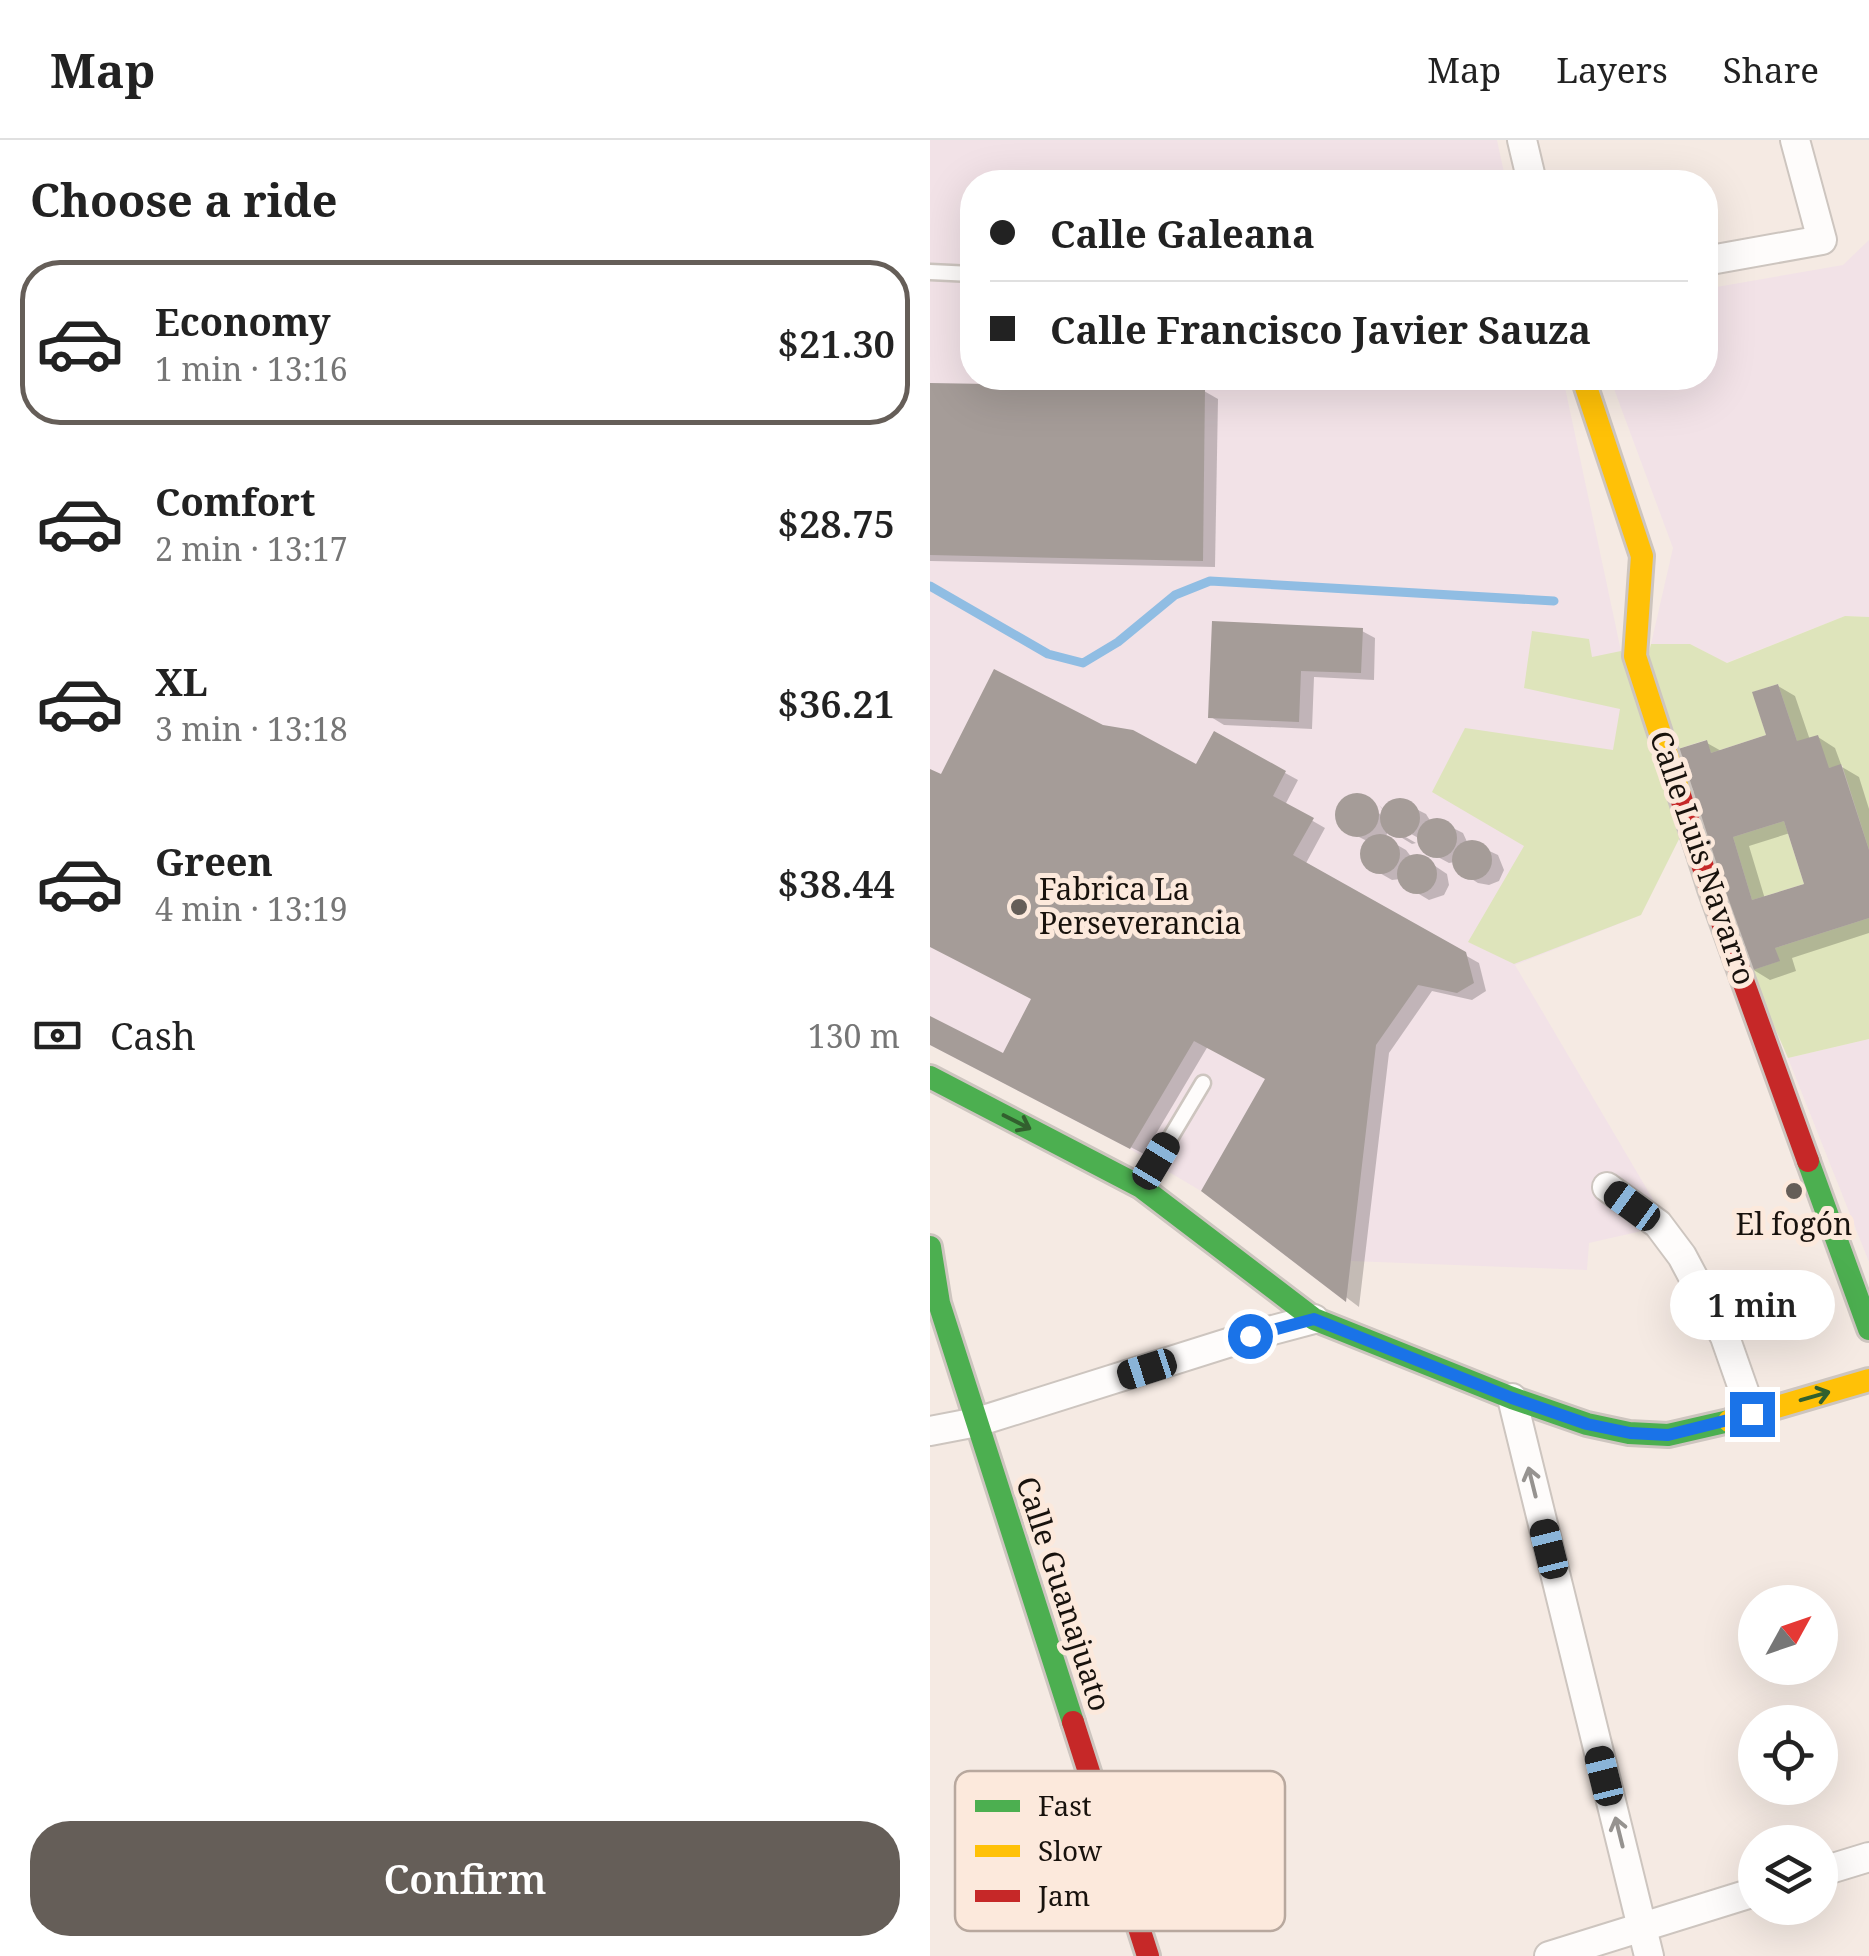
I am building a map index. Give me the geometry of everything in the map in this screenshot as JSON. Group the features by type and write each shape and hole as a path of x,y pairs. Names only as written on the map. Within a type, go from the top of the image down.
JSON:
{"street":[{"path":"1522,140 1529,170"},
{"path":"1718,260 1822,240 1796,140"},
{"name":"Calle Luis Navarro","path":"1587,390 1642,556 1635,656 1710,889 1869,1330"},
{"path":"930,1077 1141,1186 1314,1319 1587,1424 1630,1433 1668,1435 1869,1380"},
{"path":"1608,1187 1658,1224 1682,1256 1725,1337 1752,1414"},
{"name":"Calle Guanajuato","path":"930,1248 938,1303 1088,1771"},
{"path":"930,1431 976,1422 1314,1319"},
{"path":"1512,1398 1649,1956"},
{"path":"1838,1866 1869,1857"},
{"path":"1549,1956 1738,1897"},
{"name":"Calle Guanajuato","path":"1140,1931 1148,1956"}],"lane":[{"path":"930,272 960,273"},
{"path":"1141,1186 1203,1083"}],"shaded area":[{"path":"930,140 1497,140 1503,170 960,170 960,390 1566,390 1621,651 1641,915 1515,965 1668,1225 1589,1243 1587,1270 1351,1261 1346,1302 1201,1191 1130,1149 930,1045"},
{"path":"1869,240 1869,617 1845,616 1726,663 1690,644 1651,644 1673,548 1614,390 1718,390 1718,287 1843,265"},
{"path":"1869,1039 1869,1262 1788,1058"}],"green space":[{"path":"1845,616 1869,617 1869,850 1842,765 1829,768 1797,741 1778,684 1753,692 1766,735 1711,753 1706,740 1678,749 1647,660 1651,644 1690,644 1727,663"},
{"path":"1532,631 1589,639 1592,657 1621,651 1683,831 1641,915 1514,964 1468,942 1524,846 1432,792 1465,728 1613,750 1620,709 1524,688"},
{"path":"1784,821 1804,884 1752,900 1733,837"},
{"path":"1869,918 1869,1039 1788,1058 1750,971 1779,961 1775,948"}],"building":[{"path":"930,383 960,384 960,390 1205,390 1203,561 930,555"},
{"path":"1212,621 1363,628 1361,673 1301,671 1299,722 1208,718"},
{"path":"994,669 1103,725 1133,730 1196,764 1214,731 1286,771 1273,796 1314,818 1293,855 1466,952 1474,983 1457,993 1418,985 1376,1045 1346,1302 1201,1191 1265,1079 1194,1041 1130,1149 930,1045 930,1016 1003,1053 1031,999 930,947 930,769 941,774"},
{"path":"1778,684 1797,741 1818,735 1829,768 1841,764 1869,850 1869,918 1775,948 1780,961 1750,971 1678,749 1707,740 1711,753 1766,735 1752,692","holes":["1784,821 1804,884 1752,900 1733,837"]},
{"path":"1357,793 1372,800 1379,815 1372,830 1357,837 1342,830 1335,815 1342,800"},
{"path":"1400,798 1414,804 1420,818 1414,832 1400,838 1386,832 1380,818 1386,804"},
{"path":"1437,818 1451,824 1457,838 1451,852 1437,858 1423,852 1417,838 1423,824"},
{"path":"1380,834 1394,840 1400,854 1394,868 1380,874 1366,868 1360,854 1366,840"},
{"path":"1472,840 1486,846 1492,860 1486,874 1472,880 1458,874 1452,860 1458,846"},
{"path":"1417,854 1431,860 1437,874 1431,888 1417,894 1403,888 1397,874 1403,860"}],"waterway":[{"path":"930,586 1048,654 1083,663 1118,642 1175,595 1210,581 1554,601"}],"traffic: fast":[{"path":"930,1077 1141,1187 1314,1319 1587,1424 1629,1433 1668,1435 1729,1421"},
{"path":"1808,1161 1869,1329"},
{"path":"930,1247 939,1303 1073,1722"}],"traffic: slow":[{"path":"1587,390 1642,556 1635,656 1680,795"},
{"path":"1729,1421 1869,1380"}],"traffic: jam":[{"path":"1680,795 1808,1161"},
{"path":"1073,1722 1089,1771"},
{"path":"1140,1931 1148,1956"}],"place":[{"name":"Fabrica La Perseverancia","path":"1019,907"},
{"name":"El fogón","path":"1794,1191"}],"route":[{"path":"1250,1336 1314,1319 1512,1398 1587,1424 1630,1433 1668,1435 1752,1414"}]}
